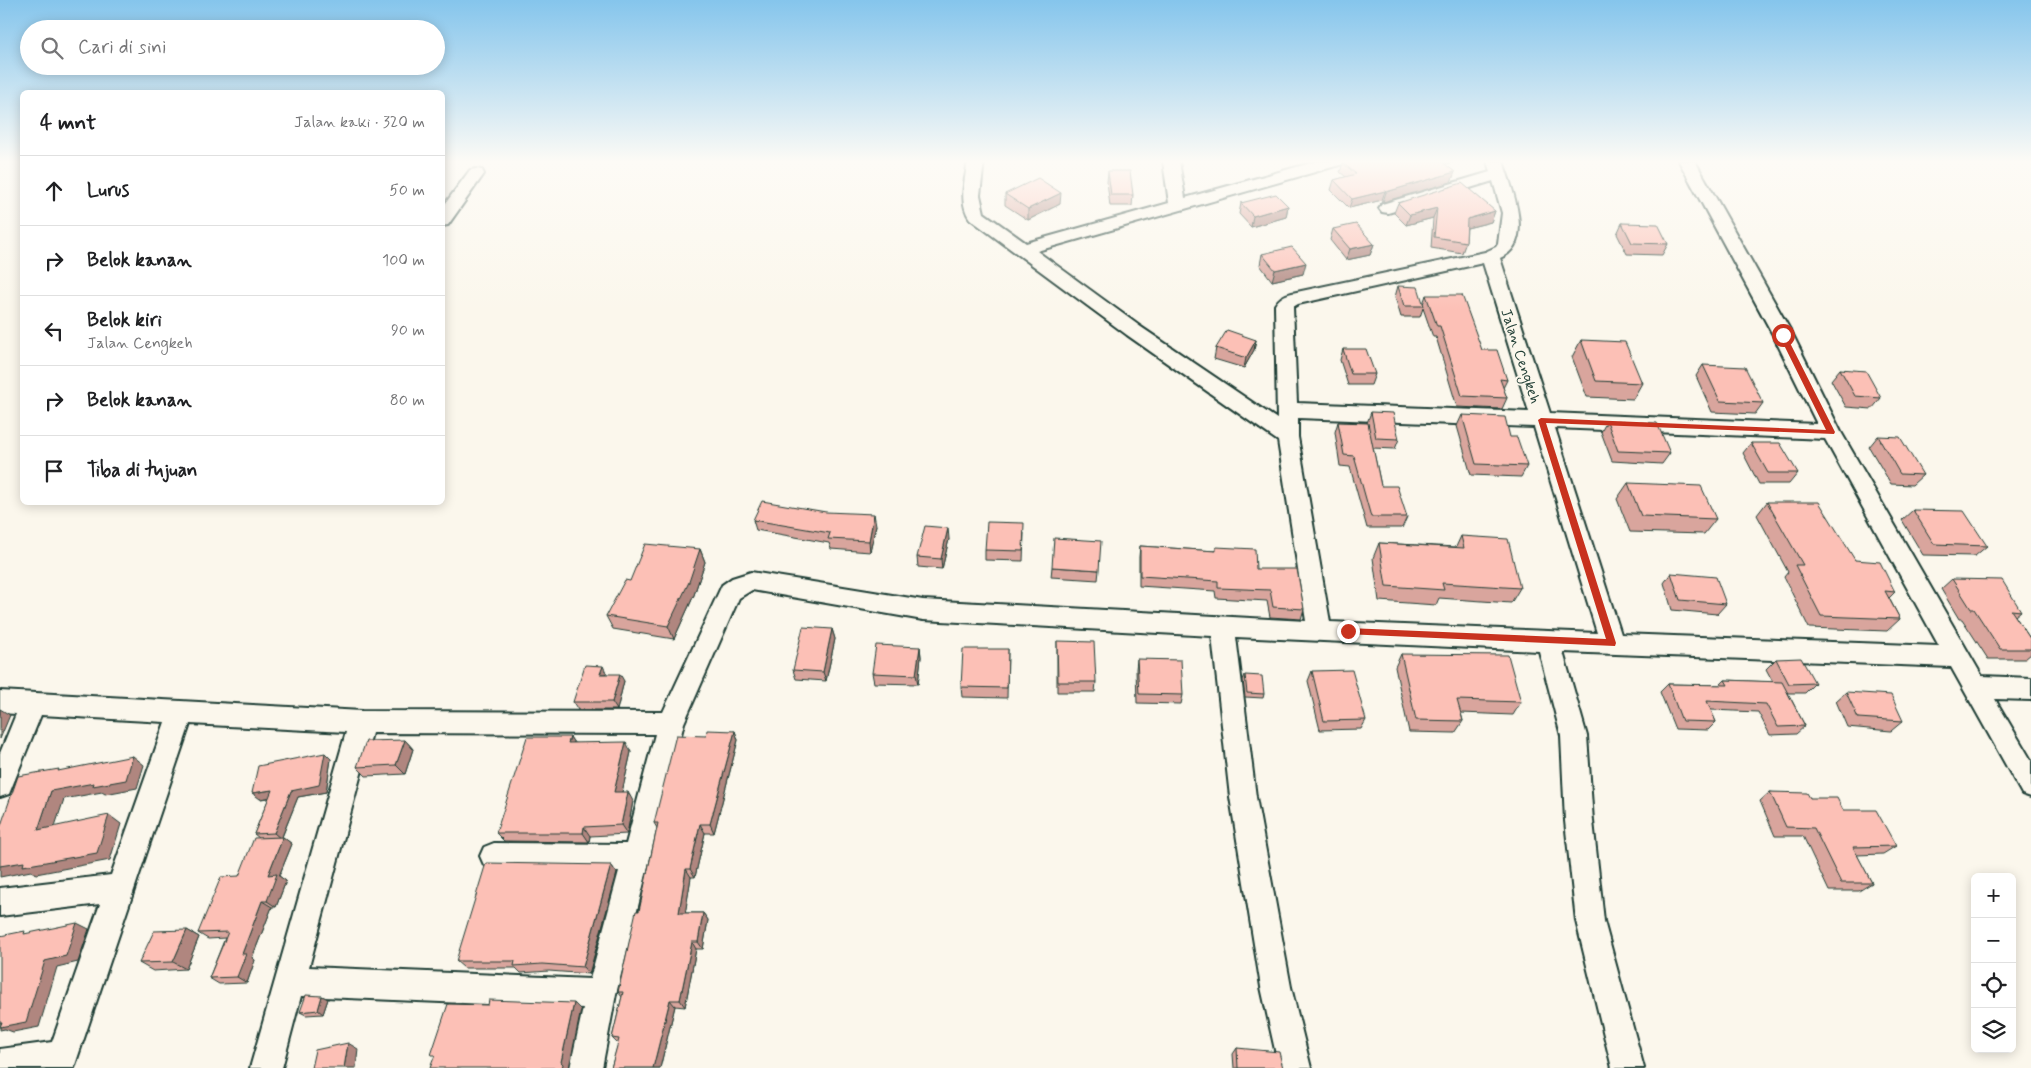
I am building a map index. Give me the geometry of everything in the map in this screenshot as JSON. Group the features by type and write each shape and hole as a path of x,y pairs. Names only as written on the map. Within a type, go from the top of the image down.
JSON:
{"street":[{"path":"974,211 976,215 1022,250 1134,331 1288,437"},
{"path":"1022,250 1161,211"},
{"path":"1320,632 1288,437 1284,304 1287,301 1490,256 1502,251 1507,244 1510,211"},
{"path":"1714,211 1783,335 1831,432 2031,785"},
{"name":"Jalan Cengkeh","path":"1490,256 1612,643"},
{"path":"1288,410 1831,432"},
{"path":"586,1068 601,994 671,724 730,592 740,585 751,581 923,610 1320,632 1958,657"},
{"path":"1223,626 1243,797 1276,987 1295,1068"},
{"path":"1548,640 1574,736 1579,821 1590,922 1628,1068"},
{"path":"1975,687 2031,689"},
{"path":"0,702 362,722 671,724"},
{"path":"0,785 33,704"},
{"path":"0,1065 60,1062 182,712"},
{"path":"266,1068 362,722"},
{"path":"494,856 636,858"},
{"path":"0,902 121,888"},
{"path":"290,981 601,994"}],"building":[{"path":"1248,211 1271,211 1253,216"},
{"path":"1406,211 1426,211 1410,215"},
{"path":"1437,211 1495,211 1467,219 1466,242 1434,237"},
{"path":"1622,223 1658,224 1668,244 1632,243"},
{"path":"1356,224 1374,244 1350,249 1333,229"},
{"path":"1292,247 1306,263 1275,270 1262,254"},
{"path":"1398,286 1418,287 1424,306 1404,306"},
{"path":"1426,295 1462,295 1482,350 1497,350 1507,380 1500,379 1507,398 1462,396 1440,326 1437,326"},
{"path":"1227,330 1256,340 1246,358 1216,348"},
{"path":"1581,340 1625,342 1642,383 1596,381"},
{"path":"1343,349 1366,349 1375,374 1351,374"},
{"path":"1703,365 1745,367 1763,403 1720,401"},
{"path":"1840,369 1866,371 1881,398 1855,396"},
{"path":"1371,412 1393,413 1399,439 1376,438"},
{"path":"1462,415 1505,417 1510,437 1517,437 1527,466 1476,464"},
{"path":"1607,421 1657,423 1670,453 1618,451"},
{"path":"1338,422 1368,423 1381,486 1397,486 1407,517 1371,517 1354,456 1344,455"},
{"path":"1878,436 1900,437 1923,475 1900,474"},
{"path":"1751,443 1780,443 1798,473 1768,473"},
{"path":"1628,483 1701,486 1716,519 1641,516"},
{"path":"762,501 826,512 874,514 869,541 828,539 830,533 753,520"},
{"path":"1767,502 1819,502 1855,560 1880,562 1895,592 1885,591 1900,619 1821,616 1795,565 1803,565"},
{"path":"1913,510 1964,511 1987,546 1934,544"},
{"path":"987,522 1024,523 1023,551 985,550"},
{"path":"925,526 948,528 941,559 917,557"},
{"path":"1461,536 1508,539 1520,588 1442,583 1444,590 1386,586 1379,543 1464,548"},
{"path":"1054,538 1101,541 1099,570 1052,567"},
{"path":"645,544 700,549 689,582 668,626 606,616 625,580 630,581"},
{"path":"1140,546 1216,551 1216,547 1255,549 1256,569 1297,569 1304,609 1273,607 1270,590 1218,588 1218,581 1140,576"},
{"path":"1671,573 1716,577 1726,604 1680,600"},
{"path":"1952,579 2002,580 2021,611 2011,610 2031,640 2031,649 2000,649"},
{"path":"803,627 832,629 823,672 793,670"},
{"path":"1057,641 1094,642 1096,682 1058,682"},
{"path":"876,645 920,647 916,675 872,673"},
{"path":"963,649 1008,649 1007,688 961,687"},
{"path":"1401,654 1508,655 1521,702 1457,700 1463,721 1416,720"},
{"path":"1801,658 1815,683 1789,684 1776,659"},
{"path":"1137,659 1181,660 1183,695 1139,694"},
{"path":"585,665 603,666 600,674 620,674 612,702 573,702"},
{"path":"1352,670 1366,720 1324,721 1312,671"},
{"path":"1245,675 1262,676 1264,694 1247,693"},
{"path":"1725,680 1782,682 1805,726 1778,727 1766,704 1707,701 1716,722 1682,721 1668,684 1728,685"},
{"path":"1846,692 1891,695 1903,721 1858,718"},
{"path":"707,730 735,731 710,824 700,824 690,869 686,869 679,913 703,913 698,942 692,942 680,1000 670,1000 653,1068 611,1068 619,1039 612,1038 623,992 618,992 636,911 639,911 658,823 654,823 676,735 706,736"},
{"path":"527,737 570,737 568,743 626,742 614,792 628,792 621,825 584,827 583,833 496,833"},
{"path":"405,740 396,765 357,767 366,741"},
{"path":"325,753 319,785 291,791 274,833 254,834 272,790 252,793 258,766"},
{"path":"133,756 126,780 93,786 94,783 51,791 38,830 109,815 97,853 23,866 24,862 0,866 0,828 18,776 59,769 58,771"},
{"path":"1770,792 1807,793 1810,798 1837,798 1843,810 1876,810 1896,846 1853,847 1872,883 1841,883 1814,828 1786,827"},
{"path":"283,837 268,875 277,874 267,901 262,901 242,954 246,954 237,977 209,978 228,932 198,933 221,877 239,876 254,838"},
{"path":"486,863 611,865 583,967 542,964 514,966 515,961 456,961"},
{"path":"77,923 66,956 45,961 26,1022 0,1027 2,1022 0,1022 0,936 25,931 24,934"},
{"path":"187,930 173,962 139,963 154,931"},
{"path":"306,995 322,996 318,1010 300,1012"},
{"path":"489,1000 574,1003 561,1062 563,1064 562,1068 430,1068 435,1055 431,1055 448,1004 488,1005"},
{"path":"348,1043 344,1068 311,1068 315,1050"},
{"path":"1237,1048 1279,1052 1283,1068 1238,1068"}],"route":[{"path":"1348,631 1612,643 1541,420 1831,432 1783,335"}]}
